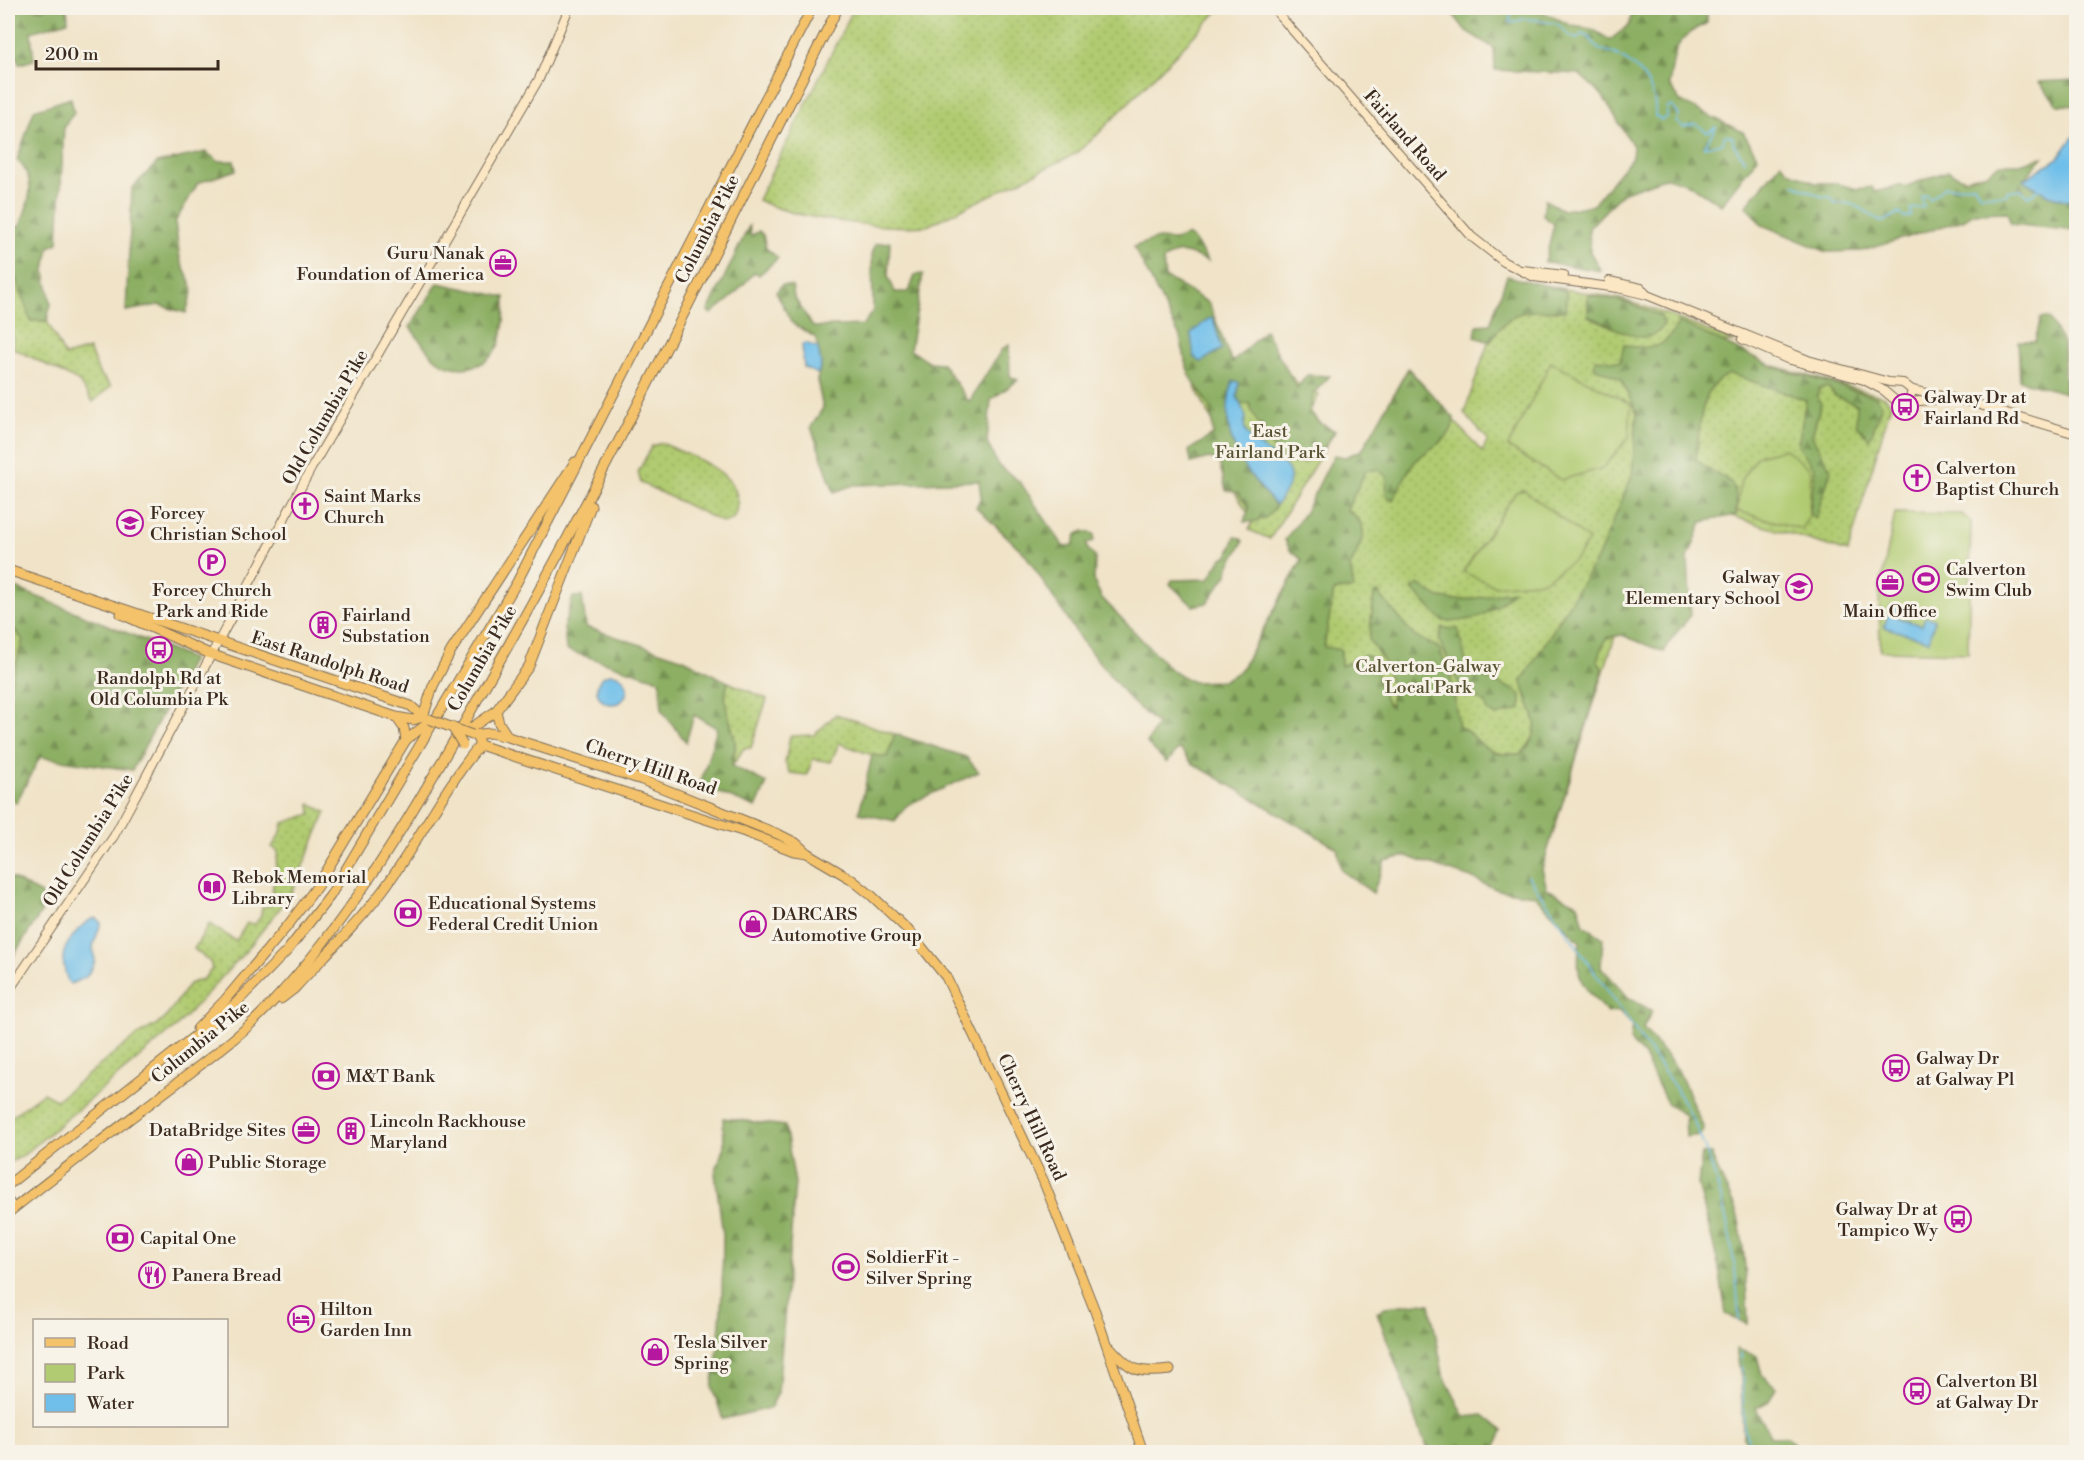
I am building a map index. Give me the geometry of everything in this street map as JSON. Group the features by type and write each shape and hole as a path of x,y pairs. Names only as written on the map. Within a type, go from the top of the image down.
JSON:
{"main road":[{"name":"Old Columbia Pike","path":"8,992 114,836 312,467 492,163 539,78 569,8"},
{"name":"Columbia Pike","path":"8,1185 171,1056 251,988 287,951 330,896 493,625 605,414 812,8"},
{"name":"Columbia Pike","path":"10,1211 190,1072 263,1012 342,917 397,835 502,656 606,467 838,8"},
{"name":"Fairland Road","path":"1273,8 1472,237 1504,262 1523,270 1623,283 1641,288 1647,295 1808,360 1898,384"},
{"name":"Fairland Road","path":"1707,320 1713,326 1787,359 1864,380 1891,396"},
{"path":"1949,398 1900,405 1891,396 1892,389 1898,384 1906,384 1912,390 1949,398 2076,434"},
{"path":"1910,402 1912,390"},
{"path":"171,1056 225,1000 318,885 406,740 428,720 433,686 451,651 605,414"},
{"path":"263,1012 294,989 387,885 463,765 479,724 496,711 520,680 537,651 606,467"},
{"name":"East Randolph Road","path":"8,570 411,706 428,720"},
{"name":"East Randolph Road","path":"90,598 210,654 396,717 428,720"},
{"path":"496,711 499,723 508,737"},
{"path":"396,717 404,728 406,740"},
{"name":"Cherry Hill Road","path":"428,720 794,851 807,853"},
{"path":"452,727 466,753 463,765"},
{"name":"Cherry Hill Road","path":"473,737 490,733 508,737 642,780 722,810 796,843 807,853 851,879 909,930 946,976 1043,1180 1106,1343 1143,1452"},
{"path":"8,1200 10,1211"},
{"path":"1106,1343 1132,1369 1144,1372 1170,1370"}],"green space":[{"path":"1678,6 1707,12 1707,23 1681,41 1675,54 1669,85 1681,102 1743,132 1758,157 1721,205 1689,184 1667,177 1622,193 1589,228 1590,252 1601,271 1545,262 1554,224 1543,216 1545,200 1563,210 1593,205 1632,157 1633,146 1602,95 1579,74 1495,70 1494,48 1466,31 1448,8 1535,8 1572,26 1592,29 1610,40 1629,25 1631,16 1648,8"},
{"path":"8,8 67,8 68,21 31,32 34,60 19,64 12,42 8,39"},
{"path":"854,8 1221,8 1096,136 1075,154 927,226 909,227 817,218 774,207 758,200"},
{"path":"2076,80 2076,106 2058,105 2039,82"},
{"path":"71,98 74,113 64,126 58,243 49,247 45,271 51,304 47,321 31,321 12,269 8,265 8,229 20,226 30,192 28,175 17,160 34,110"},
{"path":"206,152 218,161 234,161 236,170 198,183 175,222 180,259 193,289 186,313 159,305 126,311 132,188 157,163"},
{"path":"2043,157 2023,180 2048,195 2076,203 2076,231 2011,224 2007,212 1974,213 1963,220 1862,251 1827,252 1762,225 1746,206 1781,163 1789,171 1815,183 1835,183 1857,189 1872,187 1875,192 1900,185 1904,187 1948,171 1965,179 1987,173 2000,164 2020,164"},
{"path":"749,226 751,236 759,231 763,235 766,248 778,258 759,275 755,272 730,299 711,314 708,311"},
{"name":"East Fairland Park","path":"1187,235 1195,241 1208,261 1184,253 1174,254 1163,261 1165,277 1209,303 1232,363 1265,330 1297,388 1307,375 1330,376 1313,394 1310,411 1318,422 1335,431 1321,450 1308,461 1296,463 1284,459 1274,450 1265,437 1249,403 1239,405 1237,396 1239,383 1233,382 1228,418 1235,450 1253,478 1276,505 1267,517 1259,521 1244,522 1249,508 1239,493 1226,490 1219,461 1209,458 1191,463 1189,450 1213,435 1211,408 1189,375 1180,337 1134,247 1155,239 1175,240"},
{"path":"890,242 888,276 895,292 909,292 915,275 923,274 910,350 929,362 942,363 969,402 1002,349 1009,345 1010,376 1018,380 991,400 987,442 998,465 1020,482 1064,547 1073,545 1076,535 1083,531 1094,534 1094,541 1087,543 1087,548 1095,557 1094,582 1102,598 1172,671 1193,682 1223,681 1241,670 1302,560 1290,550 1285,540 1305,512 1334,455 1345,457 1362,450 1408,369 1454,418 1453,426 1441,442 1414,463 1393,500 1386,496 1387,477 1378,470 1366,470 1347,510 1361,523 1363,530 1361,543 1350,567 1354,588 1334,591 1324,647 1341,650 1341,666 1365,655 1372,658 1382,691 1391,707 1392,685 1383,660 1369,640 1374,594 1378,592 1414,636 1439,648 1451,677 1459,727 1486,748 1498,753 1521,754 1530,744 1534,735 1534,718 1522,681 1598,557 1632,476 1637,413 1621,379 1594,367 1596,359 1620,362 1624,345 1643,348 1657,346 1669,338 1679,322 1777,368 1876,397 1882,405 1869,439 1856,424 1857,405 1835,396 1828,387 1819,389 1817,396 1821,403 1812,436 1831,470 1816,518 1812,517 1810,511 1815,469 1798,446 1806,400 1731,374 1720,379 1712,387 1706,397 1700,422 1696,459 1731,483 1735,490 1736,515 1702,522 1688,558 1691,615 1664,652 1622,635 1606,638 1597,660 1603,670 1542,869 1547,889 1578,904 1584,925 1603,938 1601,967 1629,998 1652,1011 1643,1028 1678,1070 1704,1129 1700,1135 1686,1137 1685,1115 1668,1105 1643,1055 1630,1041 1632,1025 1619,1011 1607,1013 1582,981 1578,965 1580,942 1534,895 1498,890 1471,878 1406,856 1385,861 1373,893 1341,870 1337,848 1192,763 1179,748 1167,763 1147,743 1157,724 1131,701 1081,640 1025,554 976,507 981,497 979,481 854,485 834,492 811,427 823,408 817,380 821,364 816,338 792,323 776,292 782,285 792,286 794,297 813,327 863,325 873,311 872,255 875,244"},
{"path":"8,265 12,269 31,321 47,321 65,356 89,349 99,373 111,386 93,402 78,381 13,348 11,321 8,314"},
{"path":"1507,276 1564,290 1567,293 1565,311 1521,313 1506,322 1490,342 1475,337 1477,325 1490,324"},
{"name":"Calverton-Galway Local Park","path":"1510,279 1621,299 1669,315 1735,342 1708,342 1707,347 1885,397 1891,404 1848,552 1660,494 1537,883 1190,761 1408,368 1482,452 1488,440 1464,413"},
{"path":"438,283 505,297 504,321 499,344 486,361 476,366 463,368 443,364 430,353 410,327"},
{"path":"1588,295 1625,302 1661,316 1664,325 1657,333 1648,336 1628,334 1588,316"},
{"path":"2041,318 2049,318 2063,343 2065,393 2020,380 2018,341 2035,341"},
{"name":"East Fairland Park","path":"1222,349 1234,362 1271,354 1299,385 1319,395 1310,411 1318,422 1335,431 1270,539 1249,530 1253,521 1221,470 1221,448 1218,437 1195,387 1202,382"},
{"path":"1551,362 1631,404 1629,437 1603,468 1561,480 1508,447"},
{"path":"662,443 703,462 728,479 735,491 737,504 733,519 724,523 641,483 638,472 652,446"},
{"path":"1785,449 1811,470 1809,516 1802,529 1737,511 1741,480 1757,456"},
{"path":"1524,490 1589,540 1576,559 1543,581 1495,586 1463,572 1516,492"},
{"name":"Calverton Swim Club","path":"1895,513 1962,514 1971,522 1968,653 1880,651 1879,593"},
{"path":"1235,537 1241,538 1243,542 1228,568 1228,573 1207,603 1193,606 1170,584 1172,580 1209,579 1222,558 1228,556"},
{"path":"1419,584 1429,593 1452,600 1513,591 1497,606 1482,615 1464,620 1443,621 1412,589"},
{"path":"8,585 192,659 132,770 40,757 16,803 8,796 8,691 23,640 13,628 8,626"},
{"path":"582,596 586,627 684,659 728,682 725,698 735,745 732,766 767,783 756,808 700,785 717,728 694,715 686,742 662,711 660,680 566,650 564,626 573,597"},
{"path":"8,626 23,639 8,691"},
{"path":"1442,628 1458,629 1468,670 1516,691 1521,696 1521,709 1497,716 1487,711 1486,703 1462,691 1439,640"},
{"path":"728,682 767,699 751,748 744,748 732,766 735,745 725,698"},
{"path":"836,714 895,734 887,757 872,755 839,743 831,762 813,759 807,775 790,773 785,763 790,736 814,735"},
{"path":"895,734 966,757 979,772 907,805 895,821 859,813 872,755 887,757"},
{"path":"310,804 326,812 291,894 245,952 177,1026 21,1157 8,1163 8,1119 43,1093 56,1100 135,1037 164,1020 189,984 203,979 212,969 210,962 194,949 209,924 236,941 247,923 255,924 261,916 262,907 270,906 278,851 272,847 281,832 283,823 311,814"},
{"path":"8,876 50,899 8,964"},
{"path":"723,1118 785,1126 795,1183 778,1393 770,1408 723,1419 712,1387 718,1350 722,1294 723,1235 715,1173 724,1146"},
{"path":"1702,1154 1711,1154 1738,1216 1745,1263 1748,1324 1726,1314 1719,1268 1698,1184"},
{"path":"1430,1304 1443,1374 1465,1417 1483,1415 1503,1431 1493,1452 1428,1452 1377,1312 1385,1307"},
{"path":"1736,1349 1757,1356 1762,1375 1776,1387 1769,1401 1756,1408 1771,1437 1787,1437 1803,1452 1753,1452 1743,1437 1741,1377"}],"water":[{"path":"2076,133 2076,203 2048,195 2023,180 2058,158"},
{"path":"1213,318 1222,349 1201,362 1194,357 1191,334 1208,319"},
{"path":"806,343 818,348 821,364 818,374 804,368 802,344"},
{"path":"1233,381 1239,382 1237,396 1246,417 1244,426 1248,435 1281,461 1290,475 1288,487 1276,505 1253,478 1235,449 1228,418"},
{"path":"1891,606 1900,609 1898,618 1922,625 1925,617 1935,619 1929,641 1884,627"},
{"path":"612,674 623,678 627,689 623,700 612,704 601,700 597,689 601,678"},
{"path":"96,918 101,923 93,946 95,961 86,977 71,984 68,982 63,961 66,947 85,923"}],"waterway":[{"path":"8,15 17,8"},
{"path":"1496,8 1498,10 1500,8"},
{"path":"1513,8 1509,22 1528,19 1556,23 1570,36 1577,39 1582,34 1590,38 1598,49 1621,57 1640,72 1647,82 1655,104 1655,116 1661,120 1667,117 1667,108 1672,106 1679,115 1676,122 1683,127 1696,124 1707,132 1716,127 1704,147 1722,143 1725,135 1733,137 1733,143 1745,161"},
{"path":"1793,184 1823,197 1831,197 1835,204 1854,205 1882,222 1900,213 1904,218 1911,216 1911,209 1924,207 1921,197 1927,195 1930,200 1944,187 1974,185 1980,195 2008,195 2007,191 2021,189 2028,196 2040,189"},
{"path":"1528,876 1676,1089 1690,1115 1703,1143 1722,1200 1734,1261 1739,1321"},
{"path":"1741,1352 1744,1428 1748,1441 1764,1452"}],"place":[{"name":"Guru Nanak Foundation of America","path":"503,263"},
{"name":"Galway Dr at Fairland Rd","path":"1905,407"},
{"name":"Calverton Baptist Church","path":"1917,478"},
{"name":"Saint Marks Church","path":"305,506"},
{"name":"Forcey Christian School","path":"130,523"},
{"name":"Forcey Church Park and Ride","path":"212,562"},
{"name":"Calverton Swim Club","path":"1926,579"},
{"name":"Main Office","path":"1890,583"},
{"name":"Galway Elementary School","path":"1799,587"},
{"name":"Fairland Substation","path":"323,625"},
{"name":"Randolph Rd at Old Columbia Pk","path":"159,650"},
{"name":"Rebok Memorial Library","path":"212,887"},
{"name":"Educational Systems Federal Credit Union","path":"408,913"},
{"name":"DARCARS Automotive Group","path":"753,924"},
{"name":"Galway Dr at Galway Pl","path":"1896,1068"},
{"name":"M&T Bank","path":"326,1076"},
{"name":"DataBridge Sites","path":"306,1130"},
{"name":"Lincoln Rackhouse Maryland","path":"351,1131"},
{"name":"Public Storage","path":"189,1162"},
{"name":"Galway Dr at Tampico Wy","path":"1958,1219"},
{"name":"Capital One","path":"120,1238"},
{"name":"SoldierFit - Silver Spring","path":"846,1267"},
{"name":"Panera Bread","path":"152,1275"},
{"name":"Hilton Garden Inn","path":"301,1319"},
{"name":"Tesla Silver Spring","path":"655,1352"},
{"name":"Calverton Bl at Galway Dr","path":"1917,1391"}]}
